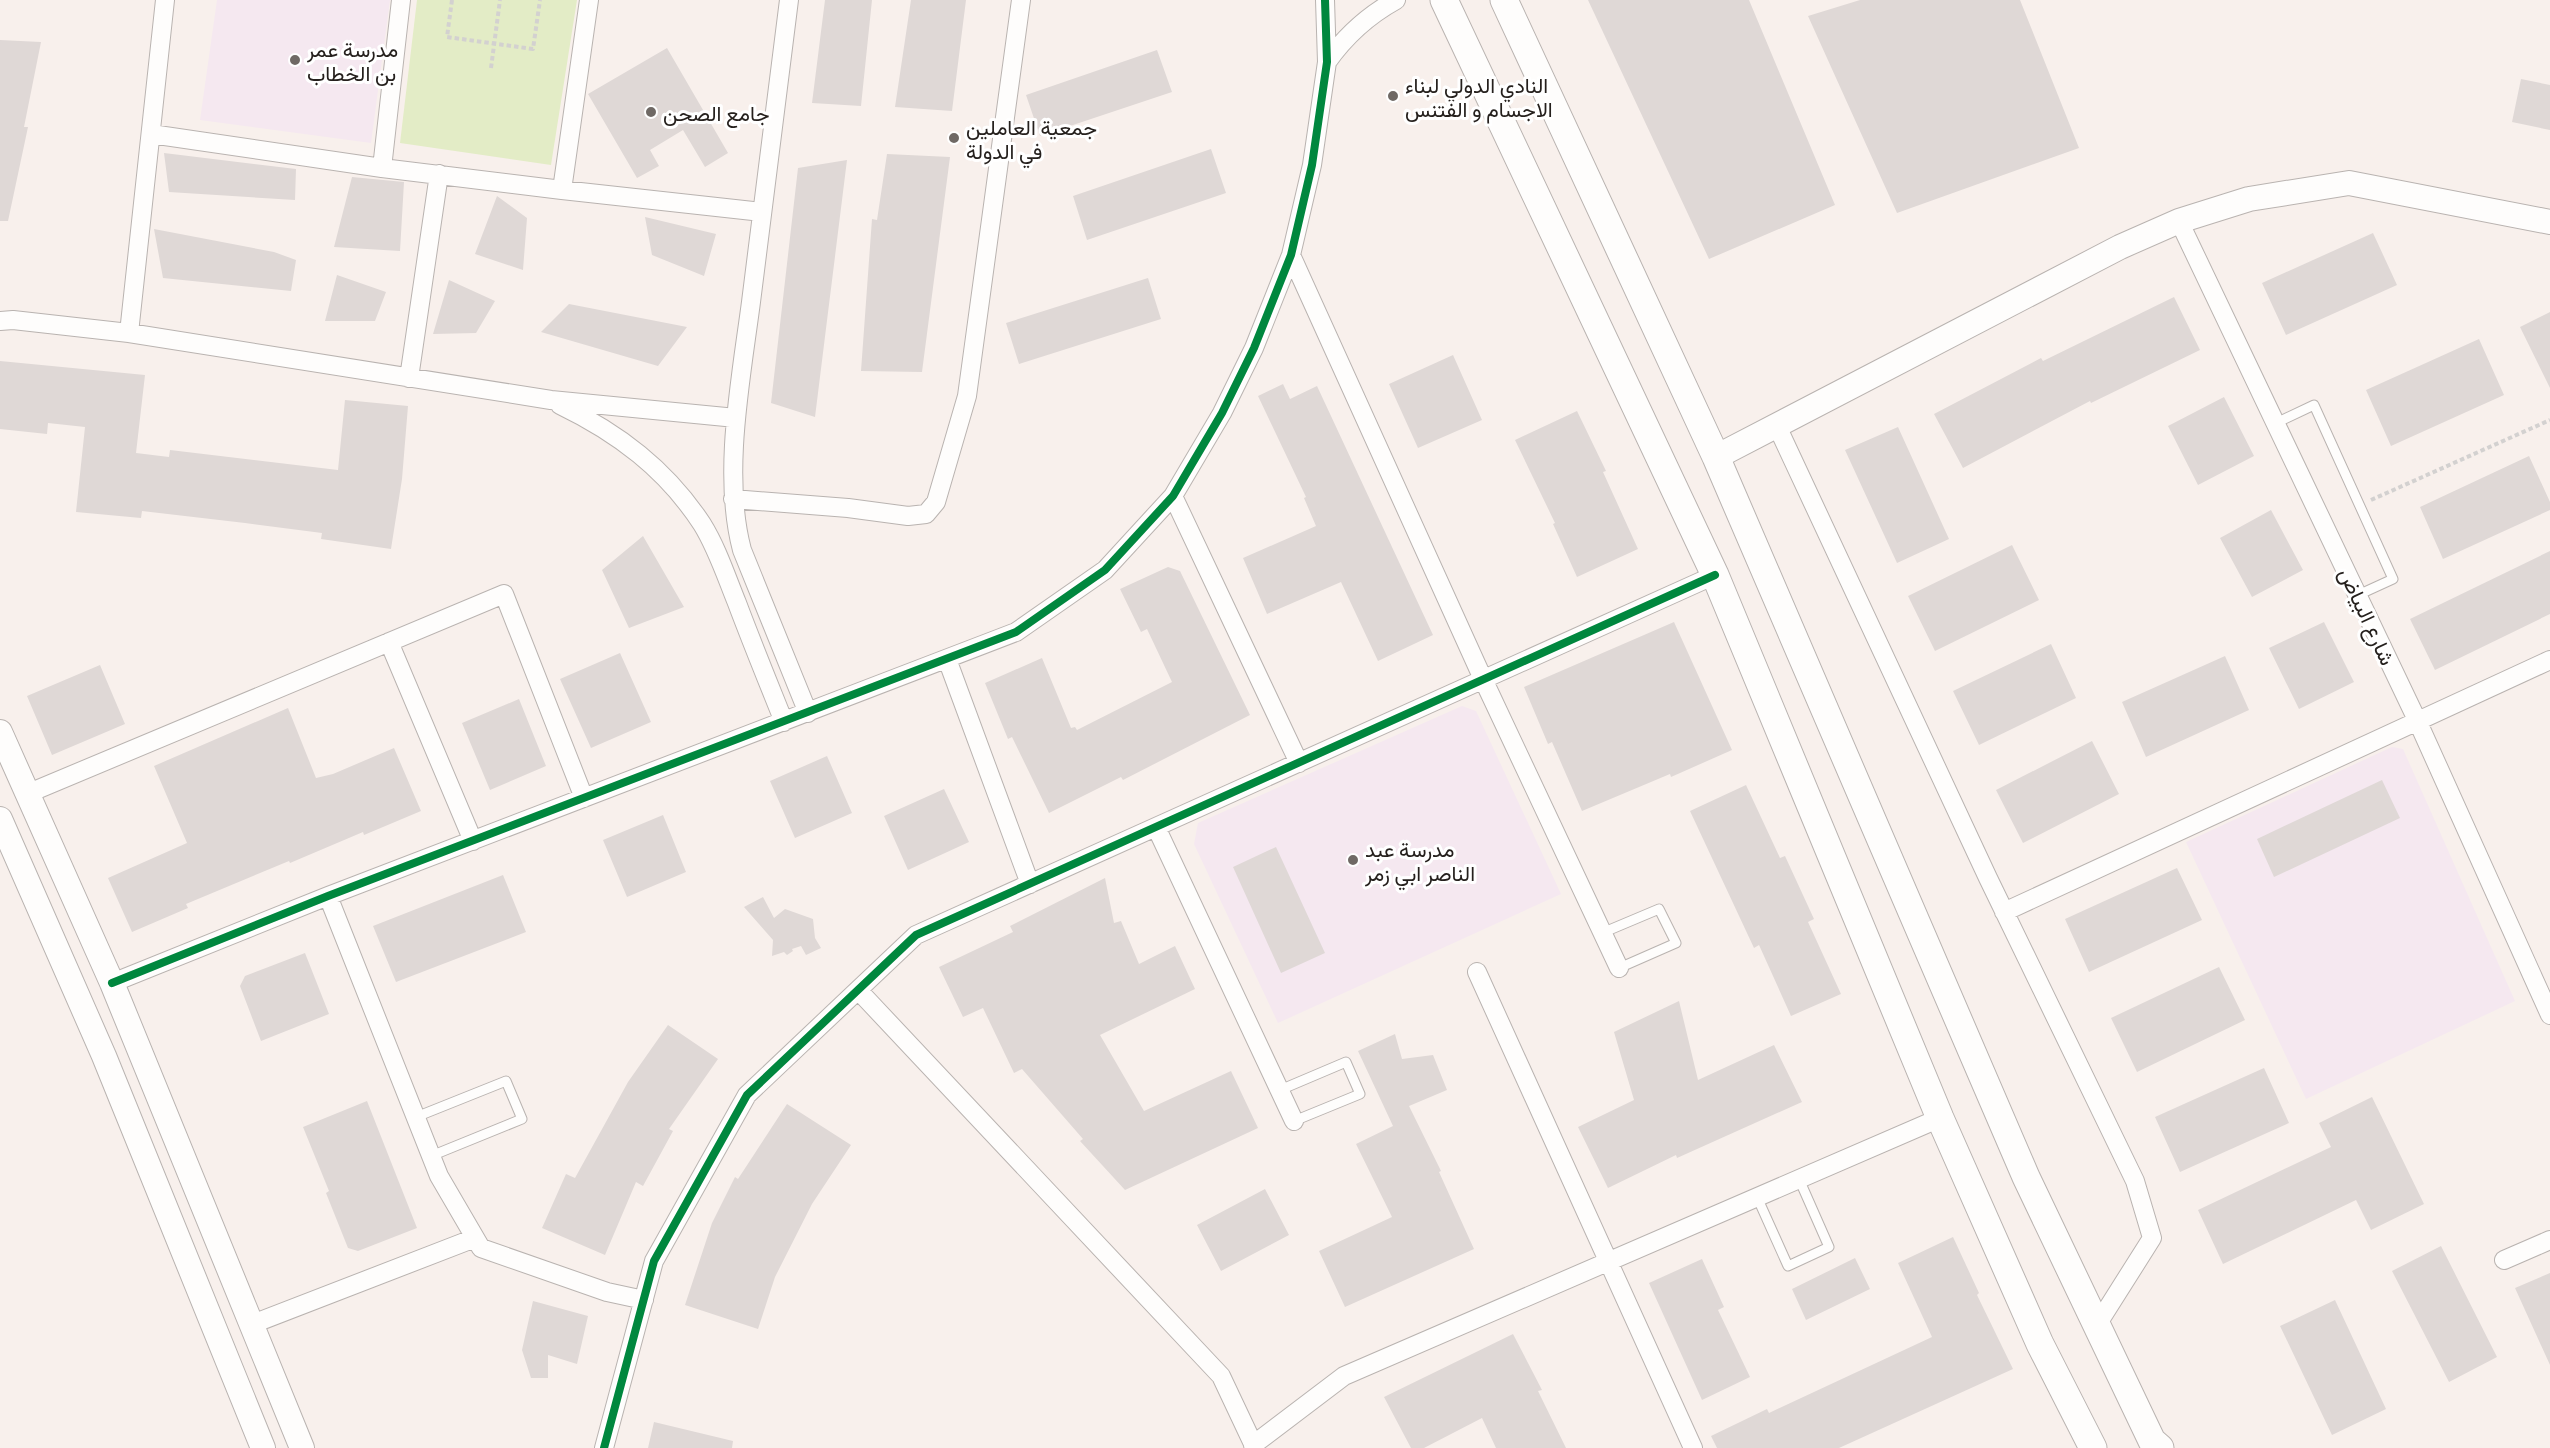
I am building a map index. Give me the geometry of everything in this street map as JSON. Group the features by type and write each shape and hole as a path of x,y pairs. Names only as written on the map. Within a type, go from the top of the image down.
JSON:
{"main road":[{"path":"1444,0 1715,575 1940,1118 2040,1344 2093,1448"},
{"path":"1504,0 1716,457 2026,1177 2152,1441 2160,1448"},
{"path":"1716,457 2012,301 2120,247 2180,221 2249,199 2349,183 2550,222"},
{"path":"0,732 112,983 302,1448"},
{"path":"0,819 104,1056 263,1448"}],"street":[{"path":"129,333 165,0"},
{"path":"382,168 401,0"},
{"path":"562,190 589,0"},
{"path":"789,0 736,418 734,499 735,522 742,550 808,713"},
{"path":"734,499 848,508 908,516 926,514 936,502 967,396 1021,0"},
{"path":"112,983 327,896 1016,632 1105,570 1173,496 1222,413 1250,357 1292,255 1312,165 1327,62 1325,0"},
{"path":"1327,62 1351,32 1365,19 1396,0"},
{"path":"151,134 382,168 762,212"},
{"path":"409,378 439,174"},
{"name":"شارع البياض","path":"2180,221 2418,720 2550,1015"},
{"path":"1292,255 1484,679 1619,969"},
{"path":"4,319 129,333 551,400 736,418"},
{"path":"551,400 591,420 624,441 654,465 703,525 720,559 784,722"},
{"path":"1777,426 2004,912 2135,1181 2152,1238 2097,1324"},
{"path":"1173,496 1299,763"},
{"path":"604,1448 654,1261 747,1095 915,935 1715,575"},
{"path":"29,793 504,594 584,798"},
{"path":"389,642 473,841"},
{"path":"947,659 1030,884"},
{"path":"2004,912 2550,660"},
{"path":"1156,827 1294,1121"},
{"path":"327,896 439,1176 481,1248 607,1292 644,1299"},
{"path":"1477,972 1610,1261 1691,1447"},
{"path":"858,990 1221,1376 1254,1447 1344,1376 1940,1118"},
{"path":"250,1325 475,1238"},
{"path":"2504,1260 2550,1240"}],"lane":[{"path":"2276,423 2314,405 2393,579 2358,595"},
{"path":"1602,933 1659,909 1676,943 1619,969"},
{"path":"1280,1090 1346,1062 1360,1095 1294,1121"},
{"path":"416,1117 506,1081 522,1119 431,1156"},
{"path":"1757,1197 1788,1266 1829,1247 1799,1179"}],"path":[{"path":"452,0 447,37 533,49 540,0"},
{"path":"491,68 500,0"},
{"path":"2360,505 2550,420"}],"shaded area":[{"name":"مدرسة عمر بن الخطاب","path":"217,0 390,0 371,143 200,120"},
{"path":"1462,706 1476,711 1561,894 1278,1023 1194,844 1198,823"},
{"path":"2392,747 2403,749 2515,1001 2306,1099 2186,842"}],"green space":[{"path":"417,0 577,0 551,165 400,143"}],"building":[{"path":"825,0 872,0 861,106 812,103"},
{"path":"911,0 966,0 952,111 895,107"},
{"path":"1588,0 1749,0 1835,205 1709,259"},
{"path":"1860,0 2020,0 2079,148 1897,213 1808,16"},
{"path":"0,40 41,42 24,127 28,127 8,221 0,221"},
{"name":"جامع الصحن","path":"667,48 728,153 705,167 683,130 650,150 659,166 637,178 588,94"},
{"path":"1157,50 1172,92 1040,136 1026,95"},
{"path":"2521,79 2550,85 2550,130 2512,122"},
{"path":"1211,149 1226,193 1087,240 1073,196"},
{"path":"164,153 296,169 295,200 169,192"},
{"path":"887,154 950,157 922,372 861,371 872,219 877,220"},
{"path":"847,160 815,417 771,403 798,168"},
{"path":"352,177 404,182 400,251 334,247"},
{"path":"497,196 527,218 523,270 475,254"},
{"path":"645,217 716,234 704,276 652,255"},
{"path":"154,229 274,252 296,260 291,291 163,278"},
{"path":"2373,233 2397,285 2286,335 2262,283"},
{"path":"337,275 386,292 375,321 325,321"},
{"path":"1148,278 1161,319 1019,364 1006,323"},
{"path":"449,280 495,301 476,333 433,334"},
{"path":"2174,297 2200,350 2091,403 2090,401 1963,468 1934,414 2041,358 2043,361"},
{"path":"569,304 687,327 658,366 541,332"},
{"path":"2550,312 2550,388 2520,327"},
{"path":"2479,339 2504,395 2391,446 2366,390"},
{"path":"1453,355 1482,420 1418,448 1389,384"},
{"path":"0,361 145,375 136,453 169,457 170,450 338,470 345,400 408,406 402,479 391,549 321,539 322,533 245,523 142,511 141,518 76,512 85,427 48,423 47,434 0,429"},
{"path":"1283,384 1290,399 1317,386 1433,635 1378,661 1341,582 1267,614 1243,558 1316,526 1304,498 1306,497 1258,396"},
{"path":"2224,397 2254,456 2198,485 2168,426"},
{"path":"1577,411 1606,471 1603,472 1638,549 1577,577 1553,524 1555,523 1515,440"},
{"path":"1898,427 1949,539 1897,563 1845,450"},
{"path":"2529,456 2550,502 2550,510 2443,559 2420,507"},
{"path":"2271,510 2303,570 2252,597 2220,538"},
{"path":"643,536 684,607 629,628 602,570"},
{"path":"2012,545 2039,600 1935,651 1908,596"},
{"path":"2550,551 2550,614 2435,670 2410,619"},
{"path":"1168,567 1180,571 1250,715 1123,780 1121,777 1049,813 1012,737 1008,739 985,683 1042,658 1071,728 1075,727 1077,730 1172,682 1147,629 1141,632 1120,589"},
{"path":"1674,622 1732,750 1671,777 1670,774 1582,811 1552,742 1548,744 1524,687"},
{"path":"2324,622 2354,682 2299,709 2269,648"},
{"path":"2051,644 2076,698 1979,745 1953,691"},
{"path":"620,653 651,722 591,748 560,679"},
{"path":"2225,656 2249,710 2146,757 2122,702"},
{"path":"100,665 125,724 52,755 27,696"},
{"path":"519,699 546,766 490,790 462,723"},
{"path":"288,708 316,778 333,774 394,748 421,811 364,835 363,832 290,863 289,861 186,904 188,908 132,932 108,878 187,843 154,766"},
{"path":"2092,741 2119,794 2023,843 1996,790"},
{"path":"827,756 852,813 795,838 770,781"},
{"path":"2382,780 2400,818 2274,877 2257,839"},
{"path":"1746,785 1780,858 1785,856 1814,919 1808,922 1841,994 1791,1016 1759,945 1754,948 1690,811"},
{"path":"944,789 969,842 908,870 884,816"},
{"path":"663,815 686,872 627,897 603,840"},
{"path":"1276,847 1325,953 1281,973 1233,867"},
{"path":"2177,868 2202,920 2089,972 2065,919"},
{"path":"503,875 526,932 396,982 373,926"},
{"path":"1105,878 1114,923 1121,921 1139,964 1175,946 1195,989 1100,1035 1144,1111 1231,1071 1258,1128 1125,1190 1080,1141 1083,1139 1022,1069 1014,1073 983,1008 963,1017 939,967 1013,932 1010,926"},
{"path":"763,897 774,918 785,909 813,919 815,938 821,948 806,955 801,946 792,949 793,951 787,955 784,952 772,956 773,940 744,907"},
{"path":"305,953 329,1014 261,1041 240,986 245,976"},
{"path":"2219,967 2245,1020 2137,1072 2111,1018"},
{"path":"1679,1001 1698,1080 1774,1045 1802,1102 1677,1158 1676,1155 1608,1188 1578,1127 1634,1100 1614,1032"},
{"path":"668,1025 718,1059 669,1129 673,1131 643,1186 636,1182 605,1255 542,1228 566,1174 575,1178 628,1082"},
{"path":"1395,1034 1402,1059 1433,1055 1447,1090 1409,1106 1441,1171 1439,1172 1474,1249 1345,1307 1319,1251 1392,1217 1356,1144 1393,1126 1358,1051"},
{"path":"2264,1068 2289,1123 2180,1172 2155,1117"},
{"path":"2372,1097 2424,1204 2371,1230 2356,1200 2223,1264 2198,1210 2331,1147 2319,1123"},
{"path":"367,1101 417,1228 358,1251 348,1248 326,1193 329,1191 303,1127"},
{"path":"787,1104 851,1145 812,1204 775,1277 758,1329 685,1305 712,1223 735,1177 738,1179"},
{"path":"1265,1189 1289,1235 1221,1271 1197,1225"},
{"path":"1953,1237 1979,1293 1977,1295 2013,1369 1839,1448 1717,1448 1711,1436 1767,1409 1769,1413 1932,1337 1898,1263"},
{"path":"2441,1246 2497,1357 2449,1382 2392,1271"},
{"path":"1855,1258 1870,1289 1806,1320 1792,1289"},
{"path":"1702,1259 1724,1307 1718,1310 1750,1377 1702,1400 1649,1283"},
{"path":"2550,1273 2550,1365 2515,1288"},
{"path":"2335,1300 2386,1409 2332,1435 2280,1326"},
{"path":"533,1301 588,1316 577,1364 548,1355 548,1378 531,1378 522,1350"},
{"path":"1513,1334 1542,1390 1538,1391 1566,1448 1496,1448 1482,1418 1424,1448 1411,1448 1384,1397"},
{"path":"654,1422 733,1441 732,1448 648,1448"}],"cycle path":[{"path":"112,983 328,896 1016,632 1105,570 1173,496 1222,413 1254,348 1291,255 1312,165 1327,62 1325,0"},
{"path":"604,1448 654,1261 747,1095 916,935 1715,575"}],"place":[{"name":"مدرسة عمر بن الخطاب","path":"295,60"},
{"name":"النادي الدولي لبناء الاجسام و الفتنس","path":"1393,96"},
{"name":"جامع الصحن","path":"651,112"},
{"name":"جمعية العاملين في الدولة","path":"954,138"},
{"name":"مدرسة عبد الناصر ابي زمر","path":"1353,860"}]}
